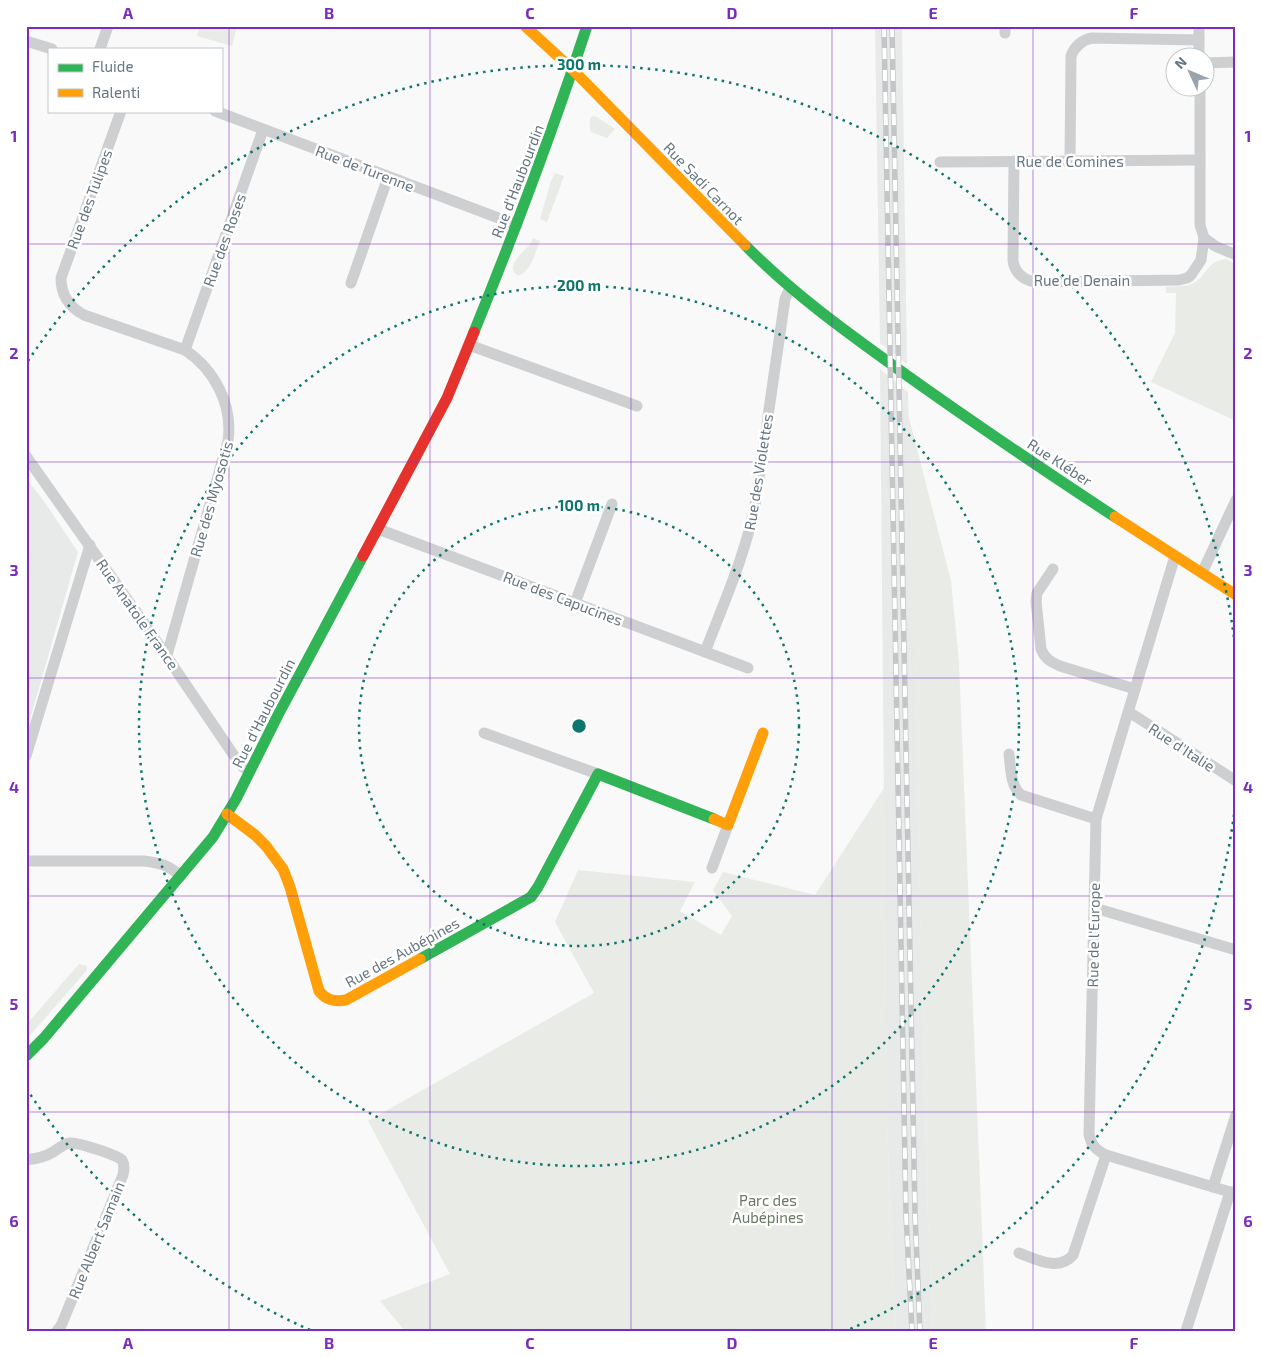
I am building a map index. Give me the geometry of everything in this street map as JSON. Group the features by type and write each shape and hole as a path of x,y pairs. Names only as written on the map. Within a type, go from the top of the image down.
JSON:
{"street":[{"path":"100,48 108,26"},
{"name":"Rue Sadi Carnot","path":"525,26 573,70 764,265 790,288 872,350"},
{"name":"Rue d'Haubourdin","path":"26,1056 44,1038 181,876 213,837 227,814 278,714 441,412 469,345 566,94 587,26"},
{"path":"1199,26 1199,48"},
{"path":"1070,161 1071,56 1077,45 1092,38 1199,40"},
{"path":"26,41 49,48"},
{"path":"1214,63 1236,62"},
{"path":"1200,98 1200,225 1204,238 1215,246 1236,255"},
{"name":"Rue des Tulipes","path":"61,287 61,278 121,112"},
{"name":"Rue de Turenne","path":"218,112 516,225"},
{"name":"Rue des Roses","path":"186,350 264,130"},
{"name":"Rue de Comines","path":"940,162 1200,160"},
{"name":"Rue de Denain","path":"1014,161 1013,260 1016,270 1026,279 1035,282 1183,279 1191,275 1198,266 1201,260 1204,238"},
{"path":"351,283 388,177"},
{"name":"Rue des Myosotis","path":"61,287 67,301 84,315 186,350 212,375 228,414 229,433 167,655"},
{"name":"Rue des Violettes","path":"706,652 751,526 785,299 790,288"},
{"path":"469,345 637,406"},
{"name":"Rue Kléber","path":"872,350 1008,446 1236,595"},
{"name":"Rue Anatole France","path":"26,456 167,655 238,760 250,771"},
{"path":"1202,573 1236,500"},
{"path":"575,603 612,504"},
{"name":"Rue des Capucines","path":"378,529 748,668"},
{"path":"26,756 90,545"},
{"name":"Rue de l'Europe","path":"1106,1155 1094,1147 1089,1134 1096,819 1175,556"},
{"path":"1053,569 1038,592 1036,601 1041,650 1044,656 1049,661 1060,666 1135,689"},
{"name":"Rue d'Italie","path":"1129,712 1236,781"},
{"path":"484,733 598,774 728,825"},
{"path":"712,868 763,733"},
{"path":"1009,754 1013,785 1021,795 1096,819"},
{"name":"Rue des Aubépines","path":"227,814 261,840 279,862 290,887 319,991 328,1000 339,1002 346,1000 531,897 598,774"},
{"path":"26,861 144,861 169,866 181,876"},
{"path":"1095,908 1236,950"},
{"path":"1213,1187 1236,1115"},
{"name":"Rue Albert Samain","path":"26,1160 52,1153 66,1143 74,1142 117,1156 121,1159 124,1167 123,1175 58,1331"},
{"path":"1020,1253 1051,1263 1058,1264 1068,1260 1072,1255 1106,1155 1233,1192 1186,1331"}],"shaded area":[{"path":"875,26 902,26 907,364 880,343"},
{"path":"880,369 908,392 927,1194 933,1331 896,1331 887,1125"},
{"path":"26,478 78,552 26,733"}],"green space":[{"path":"200,26 237,26 232,46 197,36"},
{"path":"592,116 597,117 615,129 607,138 591,132 590,122"},
{"path":"555,173 564,176 547,222 540,219"},
{"path":"533,238 540,241 534,257 530,266 518,276 513,271 513,266"},
{"path":"1226,259 1236,264 1236,421 1151,382 1175,333 1176,293 1166,293 1166,287 1184,286 1194,283 1215,263"},
{"path":"908,414 951,581 959,662 986,1331 933,1331 927,1194"},
{"name":"Parc des Aubépines","path":"884,788 887,1125 896,1331 405,1331 380,1301 450,1274 368,1121 594,993 555,922 578,870 695,882 680,911 721,935 732,916 713,890 723,872 815,895"},
{"path":"79,964 87,966 87,970 26,1040 26,1025"}],"railway":[{"path":"884,26 906,1214 912,1331"},
{"path":"892,26 915,1214 920,1331"}],"traffic: fast":[{"path":"474,332 533,180 587,26"},
{"path":"745,245 800,295 858,340 979,426 1115,517"},
{"path":"26,1056 44,1038 213,837 236,799 278,715 363,556"},
{"path":"420,959 531,897 598,774 714,819"}],"traffic: slow":[{"path":"525,26 573,70 745,245"},
{"path":"1115,517 1236,595"},
{"path":"714,819 728,825 763,733"},
{"path":"227,814 255,835 283,869 290,887 319,991 324,996 338,1001 346,1000 420,959"}],"traffic: jam":[{"path":"363,556 447,398 474,332"}]}
